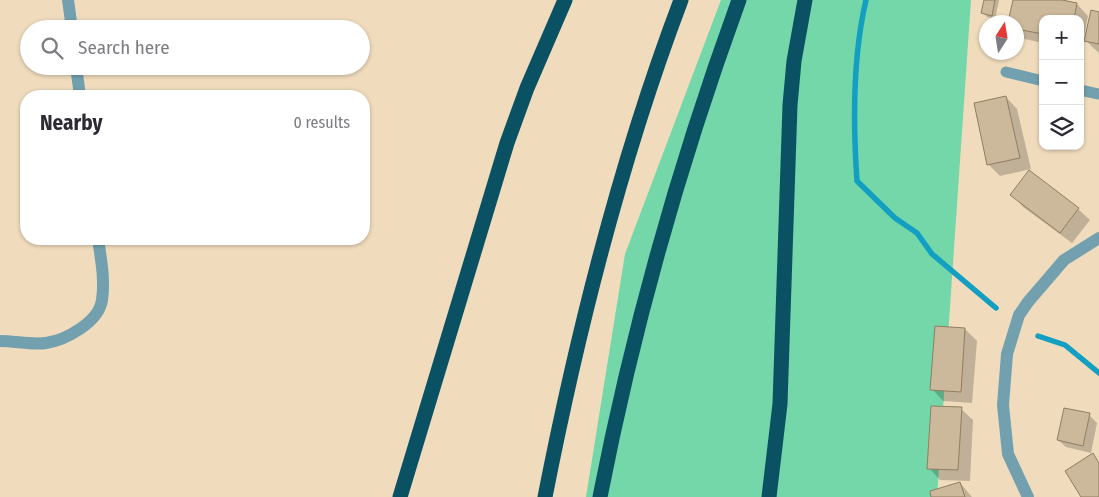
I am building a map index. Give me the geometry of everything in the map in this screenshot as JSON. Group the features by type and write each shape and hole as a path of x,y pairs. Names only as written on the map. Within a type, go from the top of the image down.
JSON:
{"highway":[{"path":"400,497 507,143 526,88 565,0"},
{"path":"544,497 560,417 602,247 659,59 681,0"},
{"path":"600,497 615,421 676,187 714,67 739,0"},
{"path":"769,497 782,377 790,105 794,61 805,0"}],"street":[{"path":"68,0 71,20"},
{"path":"77,75 79,90"},
{"path":"1028,497 1008,454 1003,405 1007,354 1019,316 1028,302 1064,260 1099,238"},
{"path":"0,341 46,343 66,336 84,326 95,315 102,303 103,279 99,245"}],"lane":[{"path":"1006,72 1039,80"},
{"path":"1084,91 1099,94"}],"green space":[{"path":"721,0 971,0 937,497 586,497 625,254"}],"building":[{"path":"984,0 995,0 992,15 981,13"},
{"path":"1013,0 1062,0 1077,3 1075,15 1039,15 1039,33 1024,30 1024,15 1010,15"},
{"path":"1091,10 1099,12 1099,44 1084,41"},
{"path":"1006,96 1020,158 987,165 974,103"},
{"path":"1029,170 1079,208 1060,233 1010,195"},
{"path":"935,326 965,328 961,392 930,390"},
{"path":"931,406 962,407 958,470 927,469"},
{"path":"1064,408 1090,413 1083,446 1057,440"},
{"path":"1093,453 1099,463 1099,497 1081,497 1065,471"},
{"path":"960,482 965,497 931,497 930,491"}],"waterway":[{"path":"866,0 856,66 855,136 857,181 895,218 917,233 932,254 996,308"},
{"path":"1038,336 1065,345 1099,373"}]}
